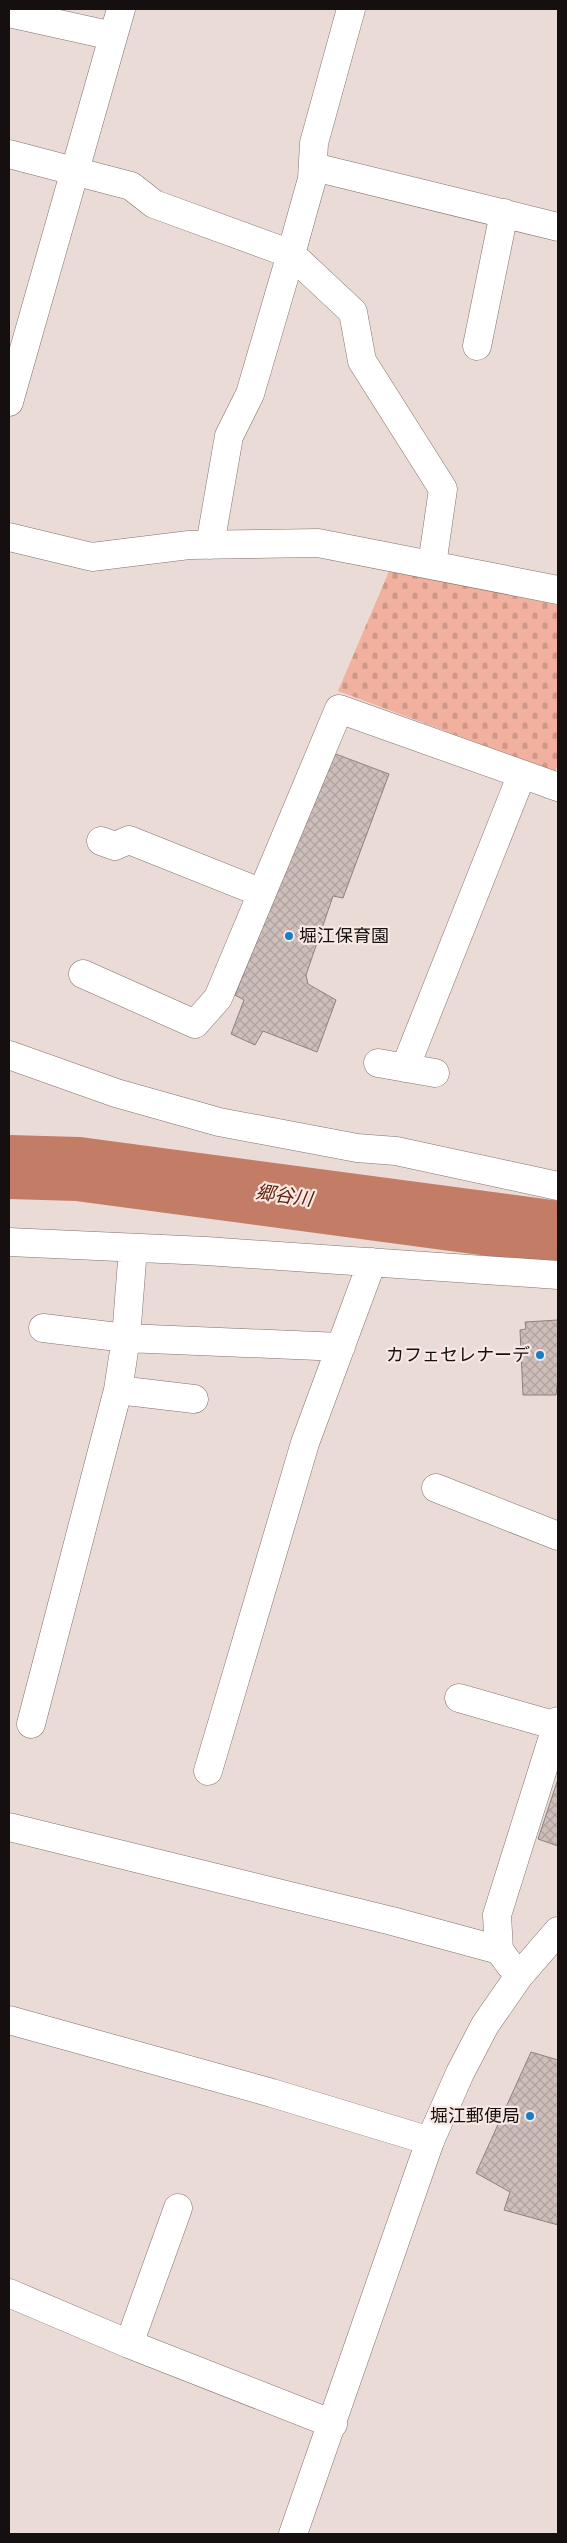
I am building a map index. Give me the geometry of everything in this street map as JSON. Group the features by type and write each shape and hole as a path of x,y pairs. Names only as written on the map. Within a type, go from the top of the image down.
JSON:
{"street":[{"path":"9,402 121,9"},
{"path":"210,544 229,436 250,394 291,254 314,167 314,143 351,9"},
{"path":"9,13 113,36"},
{"path":"9,154 131,186 154,204 291,254 353,312 362,361 443,489 432,565"},
{"path":"314,167 558,227"},
{"path":"477,346 504,213"},
{"path":"9,537 92,557 210,544 318,543 558,590"},
{"path":"83,974 195,1024 218,998 339,709 558,787"},
{"path":"405,1068 522,774"},
{"path":"101,840 115,846 130,840 262,894"},
{"path":"9,1055 116,1093 219,1122 357,1148 396,1152 558,1186"},
{"path":"378,1063 435,1073"},
{"path":"9,1242 372,1262 558,1275"},
{"path":"31,1724 118,1390 126,1338 133,1248"},
{"path":"208,1771 305,1443 372,1262"},
{"path":"43,1328 126,1338 340,1347"},
{"path":"118,1390 194,1399"},
{"path":"436,1488 558,1536"},
{"path":"459,1698 558,1723 497,1915 499,1950 519,1976"},
{"path":"9,1827 392,1920 499,1950"},
{"path":"292,2534 333,2424 430,2141 460,2073 485,2025 519,1976 558,1931"},
{"path":"9,2020 272,2093 430,2141"},
{"path":"129,2344 178,2208"},
{"path":"9,2293 129,2344 333,2424"}],"green space":[{"path":"390,569 558,605 558,764 555,772 338,691"}],"building":[{"name":"堀江保育園","path":"333,753 389,774 343,898 333,896 306,975 308,984 336,1000 317,1052 263,1031 255,1045 231,1034 244,1000 235,995"},
{"name":"カフェセレナーデ","path":"558,1320 558,1380 556,1395 523,1395 520,1330 526,1329 525,1322"},
{"path":"558,1779 558,1846 538,1839"},
{"name":"堀江郵便局","path":"531,2052 558,2060 558,2225 504,2210 510,2192 476,2173"}],"waterway":[{"name":"郷谷川","path":"9,1167 78,1169 558,1233"}],"place":[{"name":"堀江保育園","path":"289,936"},
{"name":"カフェセレナーデ","path":"540,1355"},
{"name":"堀江郵便局","path":"530,2116"}]}
